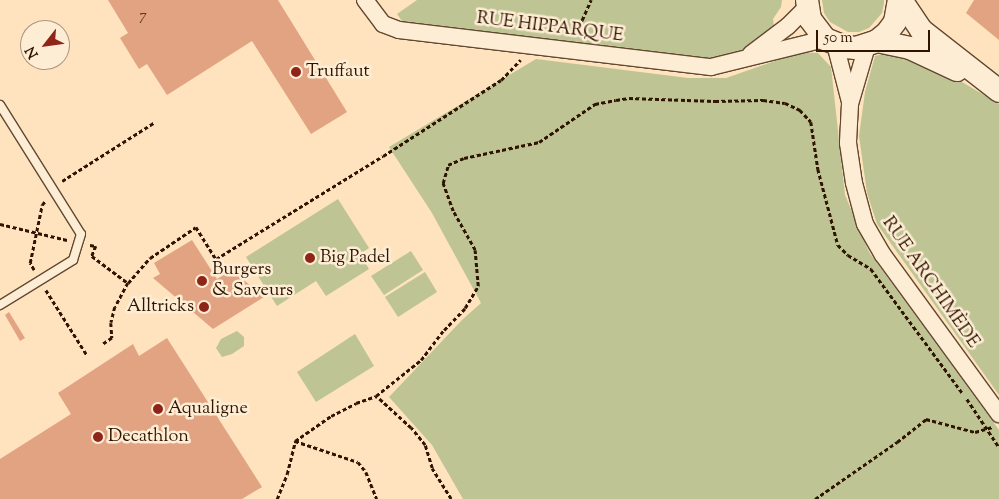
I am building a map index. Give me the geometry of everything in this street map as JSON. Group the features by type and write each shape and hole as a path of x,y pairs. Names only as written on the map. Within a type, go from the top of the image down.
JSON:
{"main road":[{"path":"807,4 810,20 830,42 856,48 872,43 887,33 894,22 900,0"},
{"path":"900,0 921,30 993,88"},
{"path":"872,43 910,48 993,88"}],"street":[{"name":"RUE HIPPARQUE","path":"365,0 383,24 398,30 711,67 798,44 830,42"},
{"name":"RUE HIPPARQUE","path":"743,60 788,26 807,4"},
{"name":"RUE ARCHIMÈDE","path":"830,42 850,104"},
{"name":"RUE ARCHIMÈDE","path":"872,43 850,104 848,143 854,183 865,224 883,256 999,414"}],"lane":[{"path":"0,105 81,234 73,260 0,305"}],"path":[{"path":"560,49 567,35 582,20 591,0"},
{"path":"103,344 112,338 111,323 115,308 128,283 150,258 196,227 216,259 383,156 501,80 524,56 526,45"},
{"path":"277,499 287,474 295,441 306,431 340,412 376,396 421,360 444,330 465,308 478,286 475,250 453,211 443,183 448,165 464,158 539,142 595,104 629,98 716,101 763,100 785,103 800,110 811,122 818,169 838,245 848,255 872,269 965,396 999,447"},
{"path":"0,224 96,246 92,256 128,283"},
{"path":"376,396 411,428 425,445 432,468 451,499"},
{"path":"815,499 897,442 926,418 975,432 986,430 999,423"},
{"path":"295,441 358,462 366,472 377,499"}],"green space":[{"path":"417,0 782,0 781,7 773,19 774,27 749,47 724,58 700,58 402,21 397,14"},
{"path":"822,0 884,0 884,3 882,13 869,28 859,32 848,32 830,22 824,13"},
{"path":"894,51 947,73 999,104 999,395 877,224 867,193 859,136 865,92 875,56"},
{"path":"801,52 818,53 831,67 845,195 869,252 999,430 999,499 463,499 432,445 389,397 462,320 481,303 432,213 389,147 536,59 688,78 726,78"},
{"path":"338,199 369,248 360,254 369,269 326,296 316,281 277,306 246,257"},
{"path":"411,251 423,270 384,295 371,276"},
{"path":"425,272 437,292 398,317 385,297"},
{"path":"237,331 244,337 244,346 232,354 222,357 216,348 221,339"},
{"path":"355,334 374,366 316,402 297,372"}],"building":[{"name":"Truffaut","path":"108,0 278,0 347,112 311,134 252,41 167,95 147,64 139,69 120,38 128,33"},
{"path":"974,0 999,0 999,40 966,13"},
{"name":"Burgers & Saveurs","path":"192,240 217,279 232,270 264,297 213,329 153,278 160,274 154,263"},
{"path":"9,312 25,338 20,341 5,315"},
{"name":"Decathlon","path":"167,338 262,487 242,499 0,499 0,459 71,414 58,393 133,344 139,356"}],"place":[{"name":"Truffaut","path":"296,72"},
{"name":"Big Padel","path":"310,258"},
{"name":"Burgers & Saveurs","path":"202,281"},
{"name":"Alltricks","path":"204,307"},
{"name":"Aqualigne","path":"158,409"},
{"name":"Decathlon","path":"98,437"}]}
